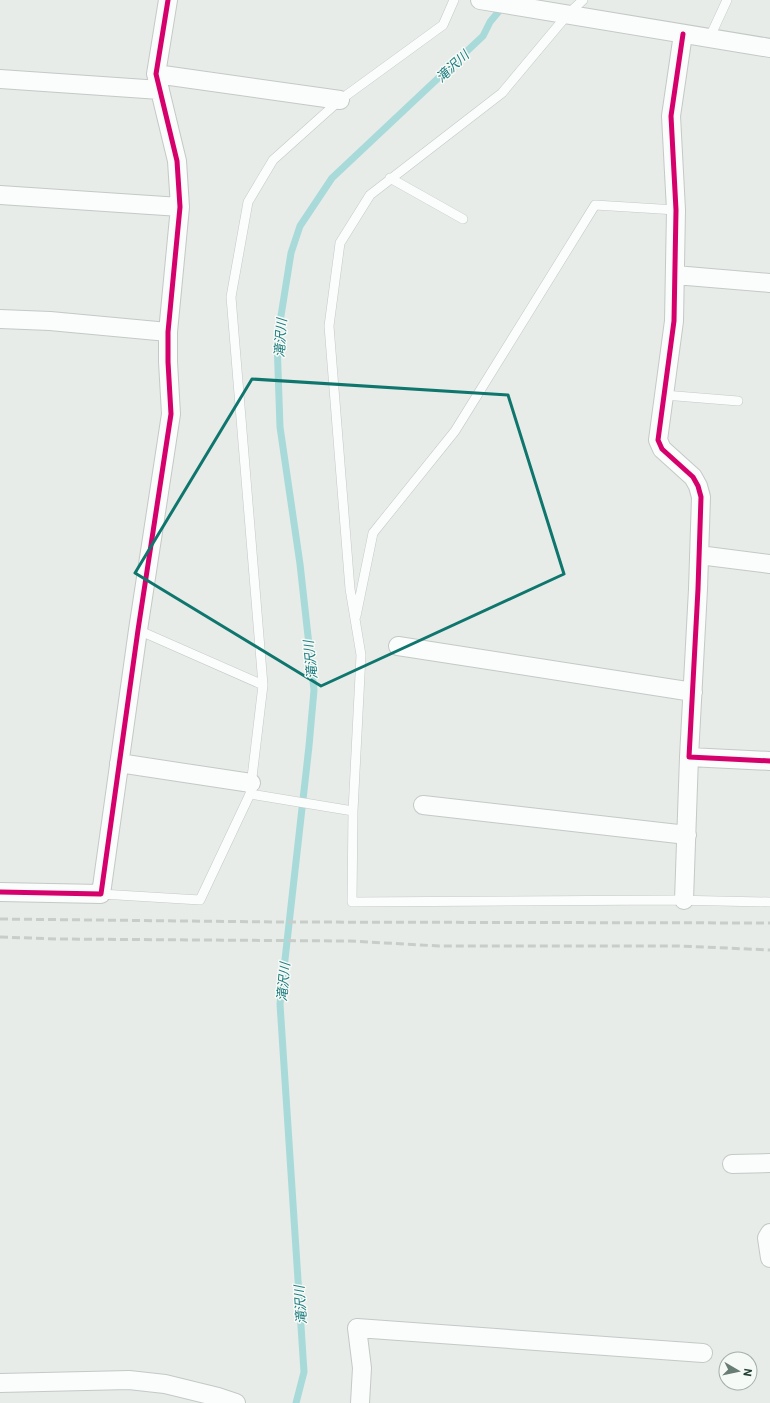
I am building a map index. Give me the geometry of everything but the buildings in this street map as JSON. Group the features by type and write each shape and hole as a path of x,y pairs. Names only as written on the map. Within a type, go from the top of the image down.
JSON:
{"street":[{"path":"0,892 101,894 138,630 171,414 168,332 180,207 177,161 158,82 168,0"},
{"path":"480,0 770,48"},
{"path":"683,34 671,116 676,210 674,321 658,440 662,449 693,477 698,486 701,497 684,900"},
{"path":"0,79 158,82 340,100"},
{"path":"0,196 180,207"},
{"path":"675,275 770,283"},
{"path":"0,319 50,321 168,332"},
{"path":"699,555 770,564"},
{"path":"398,646 693,692"},
{"path":"689,758 770,761"},
{"path":"119,763 251,788"},
{"path":"423,805 686,834"},
{"path":"732,1164 770,1163"},
{"path":"770,1233 767,1238 770,1258"},
{"path":"360,1403 362,1368 357,1328 703,1353"},
{"path":"0,1383 129,1380 165,1384 236,1403"}],"lane":[{"path":"101,894 200,900 251,788 263,685 231,297 248,202 273,160 340,100 443,25 454,0"},
{"path":"584,0 568,14 502,93 390,178 370,195 340,243 329,326 350,589 361,655 353,811 352,902 684,900 770,902"},
{"path":"709,38 727,0"},
{"path":"390,178 463,219"},
{"path":"355,621 373,533 455,431 595,205 676,210"},
{"path":"664,394 738,401"},
{"path":"138,630 263,685"},
{"path":"251,788 288,800 353,811"}],"highlighted area":[{"path":"252,379 508,395 564,574 321,686 135,573"}],"waterway":[{"name":"滝沢川","path":"296,1403 304,1372 280,1004 314,690 300,564 280,427 277,341 291,253 300,226 332,178 483,36 490,22 504,5"}],"railway":[{"path":"0,919 280,922 770,923"},
{"path":"0,937 59,939 350,941 439,946 680,946 770,950"}],"cycle path":[{"path":"0,892 101,894 138,630 171,414 168,332 180,207 177,161 156,74 168,0"},
{"path":"683,34 671,116 676,210 674,321 658,440 662,449 693,477 698,486 701,497 698,589 689,757 770,761"}]}
